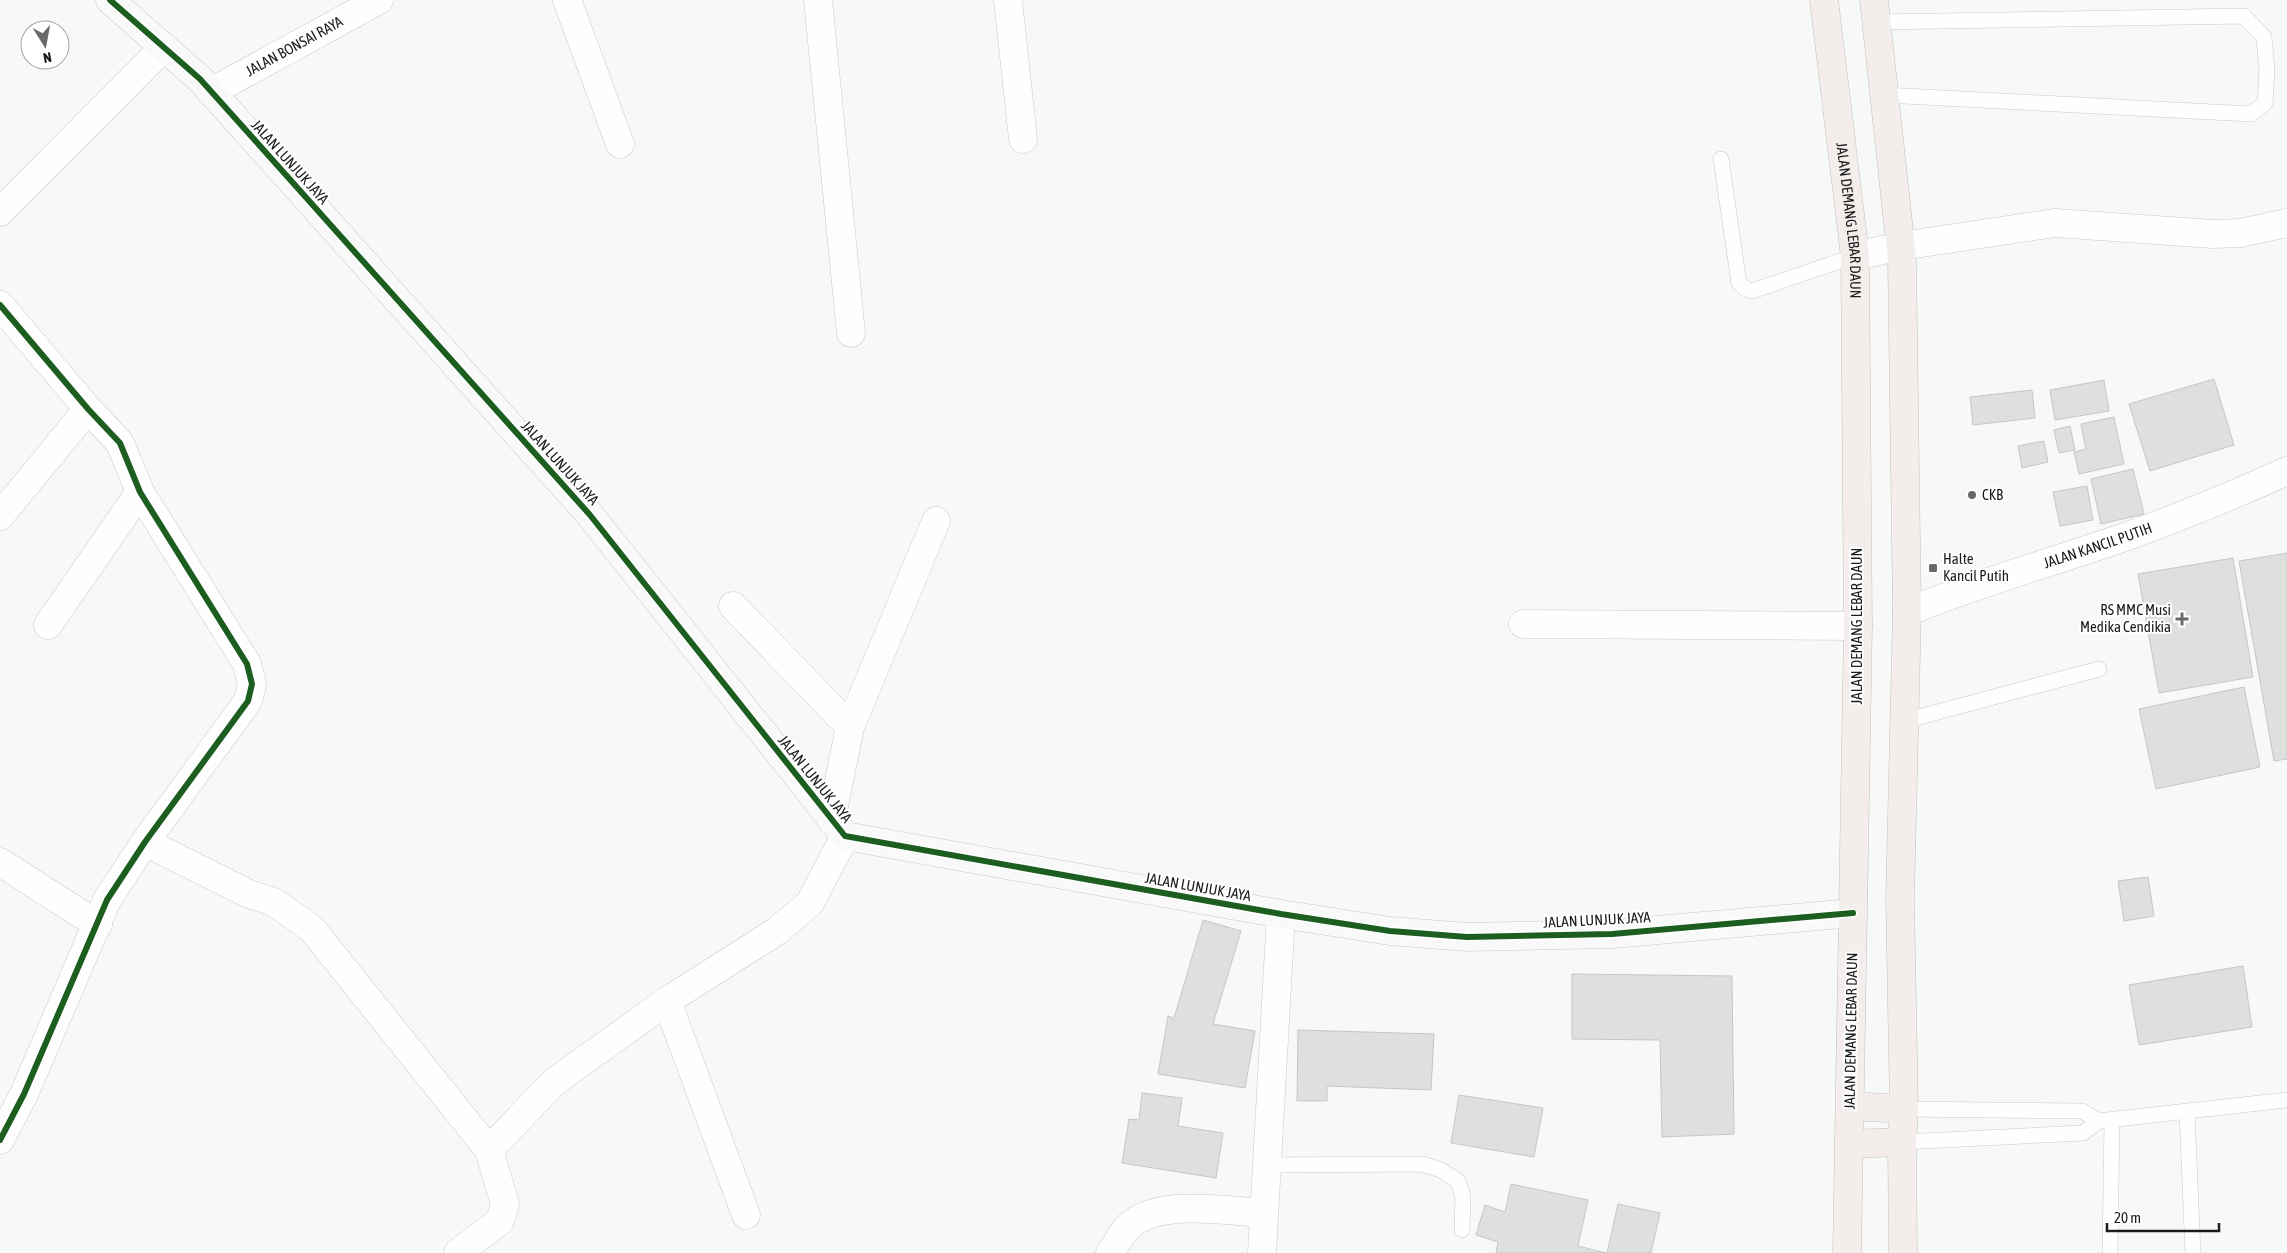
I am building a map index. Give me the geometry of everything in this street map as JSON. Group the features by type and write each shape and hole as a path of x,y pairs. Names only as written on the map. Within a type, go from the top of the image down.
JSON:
{"highway":[{"name":"JALAN DEMANG LEBAR DAUN","path":"1824,0 1855,256 1858,626 1847,1253"},
{"path":"1876,11 1901,246 1906,612 1900,898 1904,1109 1902,1142 1903,1253"},
{"path":"1850,1106 1904,1109"},
{"path":"1849,1144 1902,1142"}],"street":[{"name":"JALAN LUNJUK JAYA","path":"110,0 164,47 211,92 590,515 838,828 1281,914 1390,931 1467,937 1612,934 1853,913"},
{"name":"JALAN BONSAI RAYA","path":"211,92 378,0"},
{"path":"567,0 620,144"},
{"path":"818,0 851,333"},
{"path":"1008,0 1023,139"},
{"path":"0,212 164,47"},
{"path":"1855,256 1901,246 2056,223 2213,234 2240,233 2287,223"},
{"path":"0,306 88,409 120,442 140,492 247,664 252,684 248,701 145,842 107,900 98,925 24,1094 0,1140"},
{"path":"0,516 88,409"},
{"name":"JALAN KANCIL PUTIH","path":"1906,612 1957,591 2202,509 2287,471"},
{"path":"48,625 140,492"},
{"path":"489,1150 554,1082 667,1001 777,931 810,903 838,828 850,727 936,521"},
{"path":"733,606 850,727"},
{"path":"1523,624 1858,626"},
{"path":"145,842 249,894 274,902 312,929 489,1150 505,1204 500,1221 458,1253"},
{"path":"0,862 98,925"},
{"path":"1262,1253 1281,914"},
{"path":"667,1001 746,1215"},
{"path":"1110,1253 1128,1227 1144,1216 1172,1208 1264,1213"}],"lane":[{"path":"1876,11 2244,16 2264,37 2267,70 2265,103 2251,114 1885,95"},
{"path":"1721,159 1739,282 1746,289 1752,291 1770,286 1855,256"},
{"path":"1904,721 2099,668"},
{"path":"1902,1142 2082,1133 2106,1120 2287,1100"},
{"path":"1904,1109 2082,1111 2106,1120"},
{"path":"2187,1112 2193,1253"},
{"path":"2106,1120 2110,1253"},
{"path":"1267,1165 1422,1164 1441,1170 1458,1181 1463,1197 1462,1230"}],"building":[{"path":"2214,379 2234,445 2150,471 2129,404"},
{"path":"2104,380 2109,411 2055,420 2050,390"},
{"path":"2032,390 2035,418 1973,425 1970,397"},
{"path":"2114,417 2124,464 2079,474 2074,452 2086,449 2081,424"},
{"path":"2070,426 2075,450 2059,453 2054,430"},
{"path":"2044,441 2048,462 2022,468 2018,446"},
{"path":"2133,469 2144,514 2101,524 2091,479"},
{"path":"2087,486 2093,520 2060,526 2053,492"},
{"path":"2287,553 2287,759 2274,761 2239,561"},
{"path":"2233,558 2253,677 2159,693 2138,574"},
{"path":"2244,687 2260,767 2156,789 2139,709"},
{"path":"2148,877 2154,916 2124,921 2118,881"},
{"path":"1203,920 1241,931 1213,1024 1255,1031 1245,1088 1158,1074 1168,1016 1174,1018"},
{"path":"2243,966 2252,1027 2139,1045 2129,985"},
{"path":"1572,974 1732,976 1734,1134 1662,1137 1660,1040 1572,1039"},
{"path":"1298,1030 1434,1034 1431,1090 1327,1086 1327,1101 1297,1101"},
{"path":"1142,1093 1182,1098 1178,1126 1223,1133 1216,1178 1122,1163 1129,1119 1139,1120"},
{"path":"1459,1095 1543,1108 1534,1157 1451,1143"},
{"path":"1511,1184 1588,1200 1578,1246 1606,1253 1496,1253 1498,1242 1476,1235 1485,1205 1505,1212"},
{"path":"1618,1204 1660,1213 1651,1253 1607,1253"}],"cycle path":[{"path":"110,0 200,79 590,515 845,836 1281,914 1390,931 1467,937 1612,934 1853,913"},
{"path":"0,305 88,409 120,443 140,492 247,664 252,684 248,701 145,842 107,900 24,1094 0,1140"}],"place":[{"name":"CKB","path":"1972,495"},
{"name":"Halte Kancil Putih","path":"1933,568"},
{"name":"RS MMC Musi Medika Cendikia","path":"2182,619"}]}
